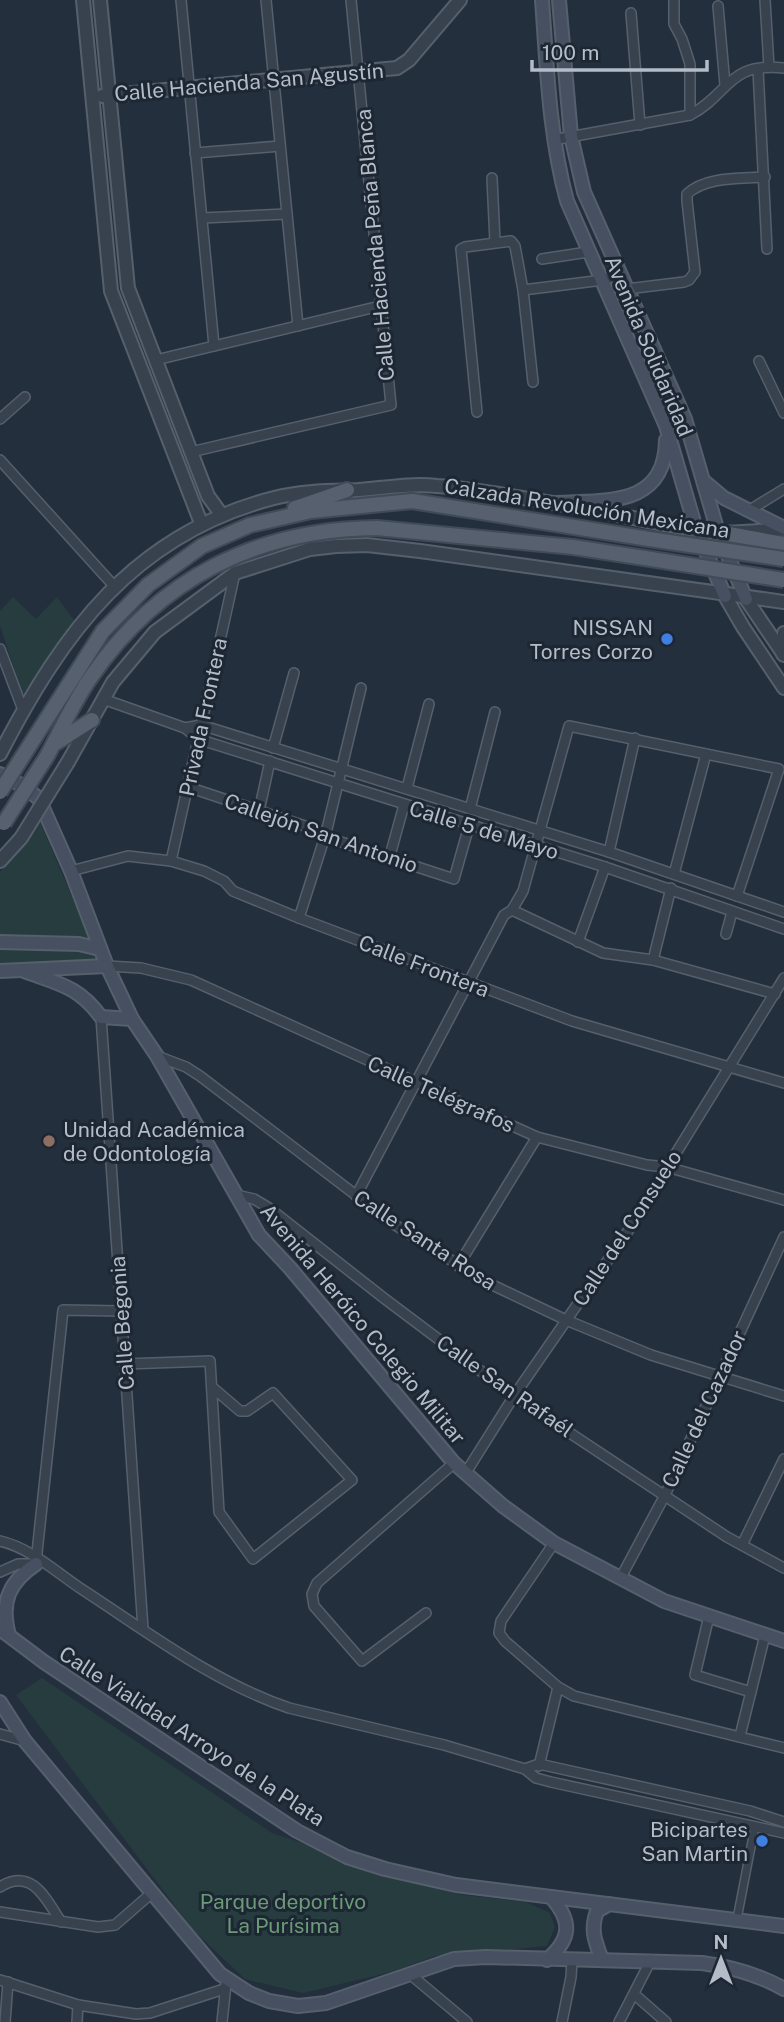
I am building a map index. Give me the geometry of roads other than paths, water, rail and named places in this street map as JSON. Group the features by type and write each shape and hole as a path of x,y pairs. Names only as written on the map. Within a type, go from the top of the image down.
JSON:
{"main road":[{"name":"Avenida Solidaridad","path":"542,0 553,140 567,201 666,426 696,529 725,596"},
{"name":"Avenida Solidaridad","path":"559,0 571,136 584,192 685,419 718,533 746,598"},
{"path":"557,503 622,499 652,485 665,460 666,426"},
{"path":"705,482 724,498 784,529"},
{"path":"0,792 103,631 148,584 202,546 232,531 347,490"},
{"path":"268,519 311,511 412,501 784,559"},
{"path":"2,825 50,751 90,677 131,627 208,568 258,546 304,534 349,528 377,528 573,547 784,580"},
{"path":"718,533 784,544"},
{"path":"50,751 92,720"},
{"name":"Avenida Heróico Colegio Militar","path":"0,774 25,787 39,799 71,871 107,966 132,1019 157,1056 259,1235 290,1268 454,1463 503,1506 554,1543 620,1579 664,1601 784,1641"},
{"path":"0,942 79,944 100,949"},
{"path":"0,971 107,966"},
{"path":"24,971 77,991 101,1017 132,1019"},
{"path":"5,1632 2,1616 5,1595 17,1577 40,1563"},
{"name":"Calle Vialidad Arroyo de la Plata","path":"5,1632 44,1662 297,1831 347,1857 385,1869 456,1885 784,1926"},
{"path":"0,1702 25,1741 153,1892 226,1984 268,2001 298,2006 326,2003 454,1959 486,1957 650,1960 733,1967 767,1979 784,1989"},
{"path":"547,1960 563,1944 566,1934 566,1920 551,1897"},
{"path":"602,1960 593,1935 593,1923 597,1911 608,1904"}],"street":[{"path":"83,0 111,291 201,523"},
{"path":"100,0 128,288 208,496 221,514"},
{"path":"181,0 214,346"},
{"path":"266,0 298,326"},
{"name":"Calle Hacienda Peña Blanca","path":"191,452 391,405 351,0"},
{"name":"Calle Hacienda San Agustín","path":"91,98 397,68 410,60 460,0"},
{"path":"674,0 674,24 690,64 690,115"},
{"path":"765,0 769,67"},
{"path":"718,6 725,85"},
{"path":"631,13 640,125"},
{"path":"553,140 690,115 744,72 769,67 784,68"},
{"path":"758,69 767,249"},
{"path":"195,153 280,146"},
{"path":"627,289 689,280 695,272 687,194 695,187 708,182 765,177"},
{"path":"492,178 495,242"},
{"path":"202,218 287,214"},
{"path":"477,412 461,249 495,242 511,242 515,246 523,290 533,383"},
{"path":"542,260 588,252"},
{"path":"523,290 603,281 620,274"},
{"path":"156,360 380,306"},
{"path":"759,361 784,413"},
{"path":"0,419 25,397"},
{"path":"0,460 114,586"},
{"name":"Calzada Revolución Mexicana","path":"0,754 23,710 66,645 114,586 174,538 201,523 221,514 275,498 320,491 435,485 557,503 718,533 784,529"},
{"path":"748,510 784,489"},
{"path":"0,861 21,838 68,762 113,681 155,632 235,572 310,549 366,545 477,558 725,596 784,602"},
{"name":"Privada Frontera","path":"171,861 235,572"},
{"name":"Avenida Solidaridad","path":"725,596 784,688"},
{"name":"Avenida Solidaridad","path":"746,598 784,655"},
{"path":"784,633 784,655"},
{"path":"0,649 2,662 23,710"},
{"path":"273,748 293,673"},
{"path":"299,918 326,833 360,688"},
{"name":"Calle 5 de Mayo","path":"103,699 185,728 198,739 671,888 784,929"},
{"path":"407,788 429,704"},
{"path":"470,809 495,712"},
{"name":"Calle 5 de Mayo","path":"185,728 201,725 343,767 609,852 784,912"},
{"path":"356,1196 504,915 513,910 523,891 569,726 779,769 737,896"},
{"path":"609,852 635,738"},
{"path":"674,874 706,754"},
{"path":"259,811 270,761"},
{"name":"Callejón San Antonio","path":"188,787 326,833 338,841 389,859 454,878 469,826"},
{"path":"389,859 404,805"},
{"name":"Calle Frontera","path":"71,871 128,856 171,861 204,871 224,881 233,891 299,918 572,1021 784,1083"},
{"path":"578,942 606,867"},
{"path":"653,960 671,888"},
{"path":"513,910 603,953 653,960 775,993"},
{"path":"726,934 732,912"},
{"name":"Calle Telégrafos","path":"107,966 141,968 191,980 537,1137 667,1167 784,1200"},
{"name":"Calle del Consuelo","path":"465,1474 514,1396 628,1231 784,978"},
{"name":"Calle Begonia","path":"101,1017 144,1629"},
{"name":"Calle Santa Rosa","path":"157,1056 186,1067 200,1076 395,1225 458,1266 566,1320 651,1355 784,1396"},
{"path":"458,1266 537,1137"},
{"name":"Calle San Rafaél","path":"234,1194 254,1199 269,1208 384,1299 514,1396 742,1545 784,1567"},
{"name":"Calle del Cazador","path":"620,1579 665,1495 784,1237"},
{"path":"40,1563 63,1310 121,1311"},
{"path":"125,1364 210,1361 219,1512 253,1559 352,1480 273,1393 247,1411 240,1411 212,1387"},
{"path":"742,1545 784,1459"},
{"path":"426,1613 362,1661 314,1606 312,1594 317,1583 454,1463"},
{"path":"0,1541 28,1552 40,1563 144,1629 265,1700 431,1742 525,1769 536,1777 784,1833"},
{"path":"554,1543 499,1627 505,1641 558,1687 574,1696 784,1748"},
{"path":"0,1572 18,1564 40,1563"},
{"path":"709,1616 695,1675 751,1692"},
{"path":"740,1736 765,1635"},
{"path":"536,1777 558,1687"},
{"path":"0,1734 25,1741"},
{"path":"525,1769 539,1764 750,1811 784,1822"},
{"path":"737,1919 755,1826"},
{"path":"0,1887 22,1880 38,1888 61,1922"},
{"path":"0,1912 98,1927 115,1925 153,1892"},
{"path":"562,2022 572,1960"},
{"path":"619,2022 650,1960"},
{"path":"411,1975 467,2022"},
{"path":"5,2022 4,1981 78,2005 150,2018 226,1984"},
{"path":"222,2022 226,1984"},
{"path":"634,1994 666,2022"},
{"path":"77,2022 78,2005"}],"place":[{"name":"NISSAN Torres Corzo","path":"667,639"},
{"name":"Unidad Académica de Odontología","path":"49,1141"},
{"name":"Bicipartes San Martin","path":"762,1841"}],"park label":[{"name":"Parque deportivo La Purísima","path":"283,1913"}]}
